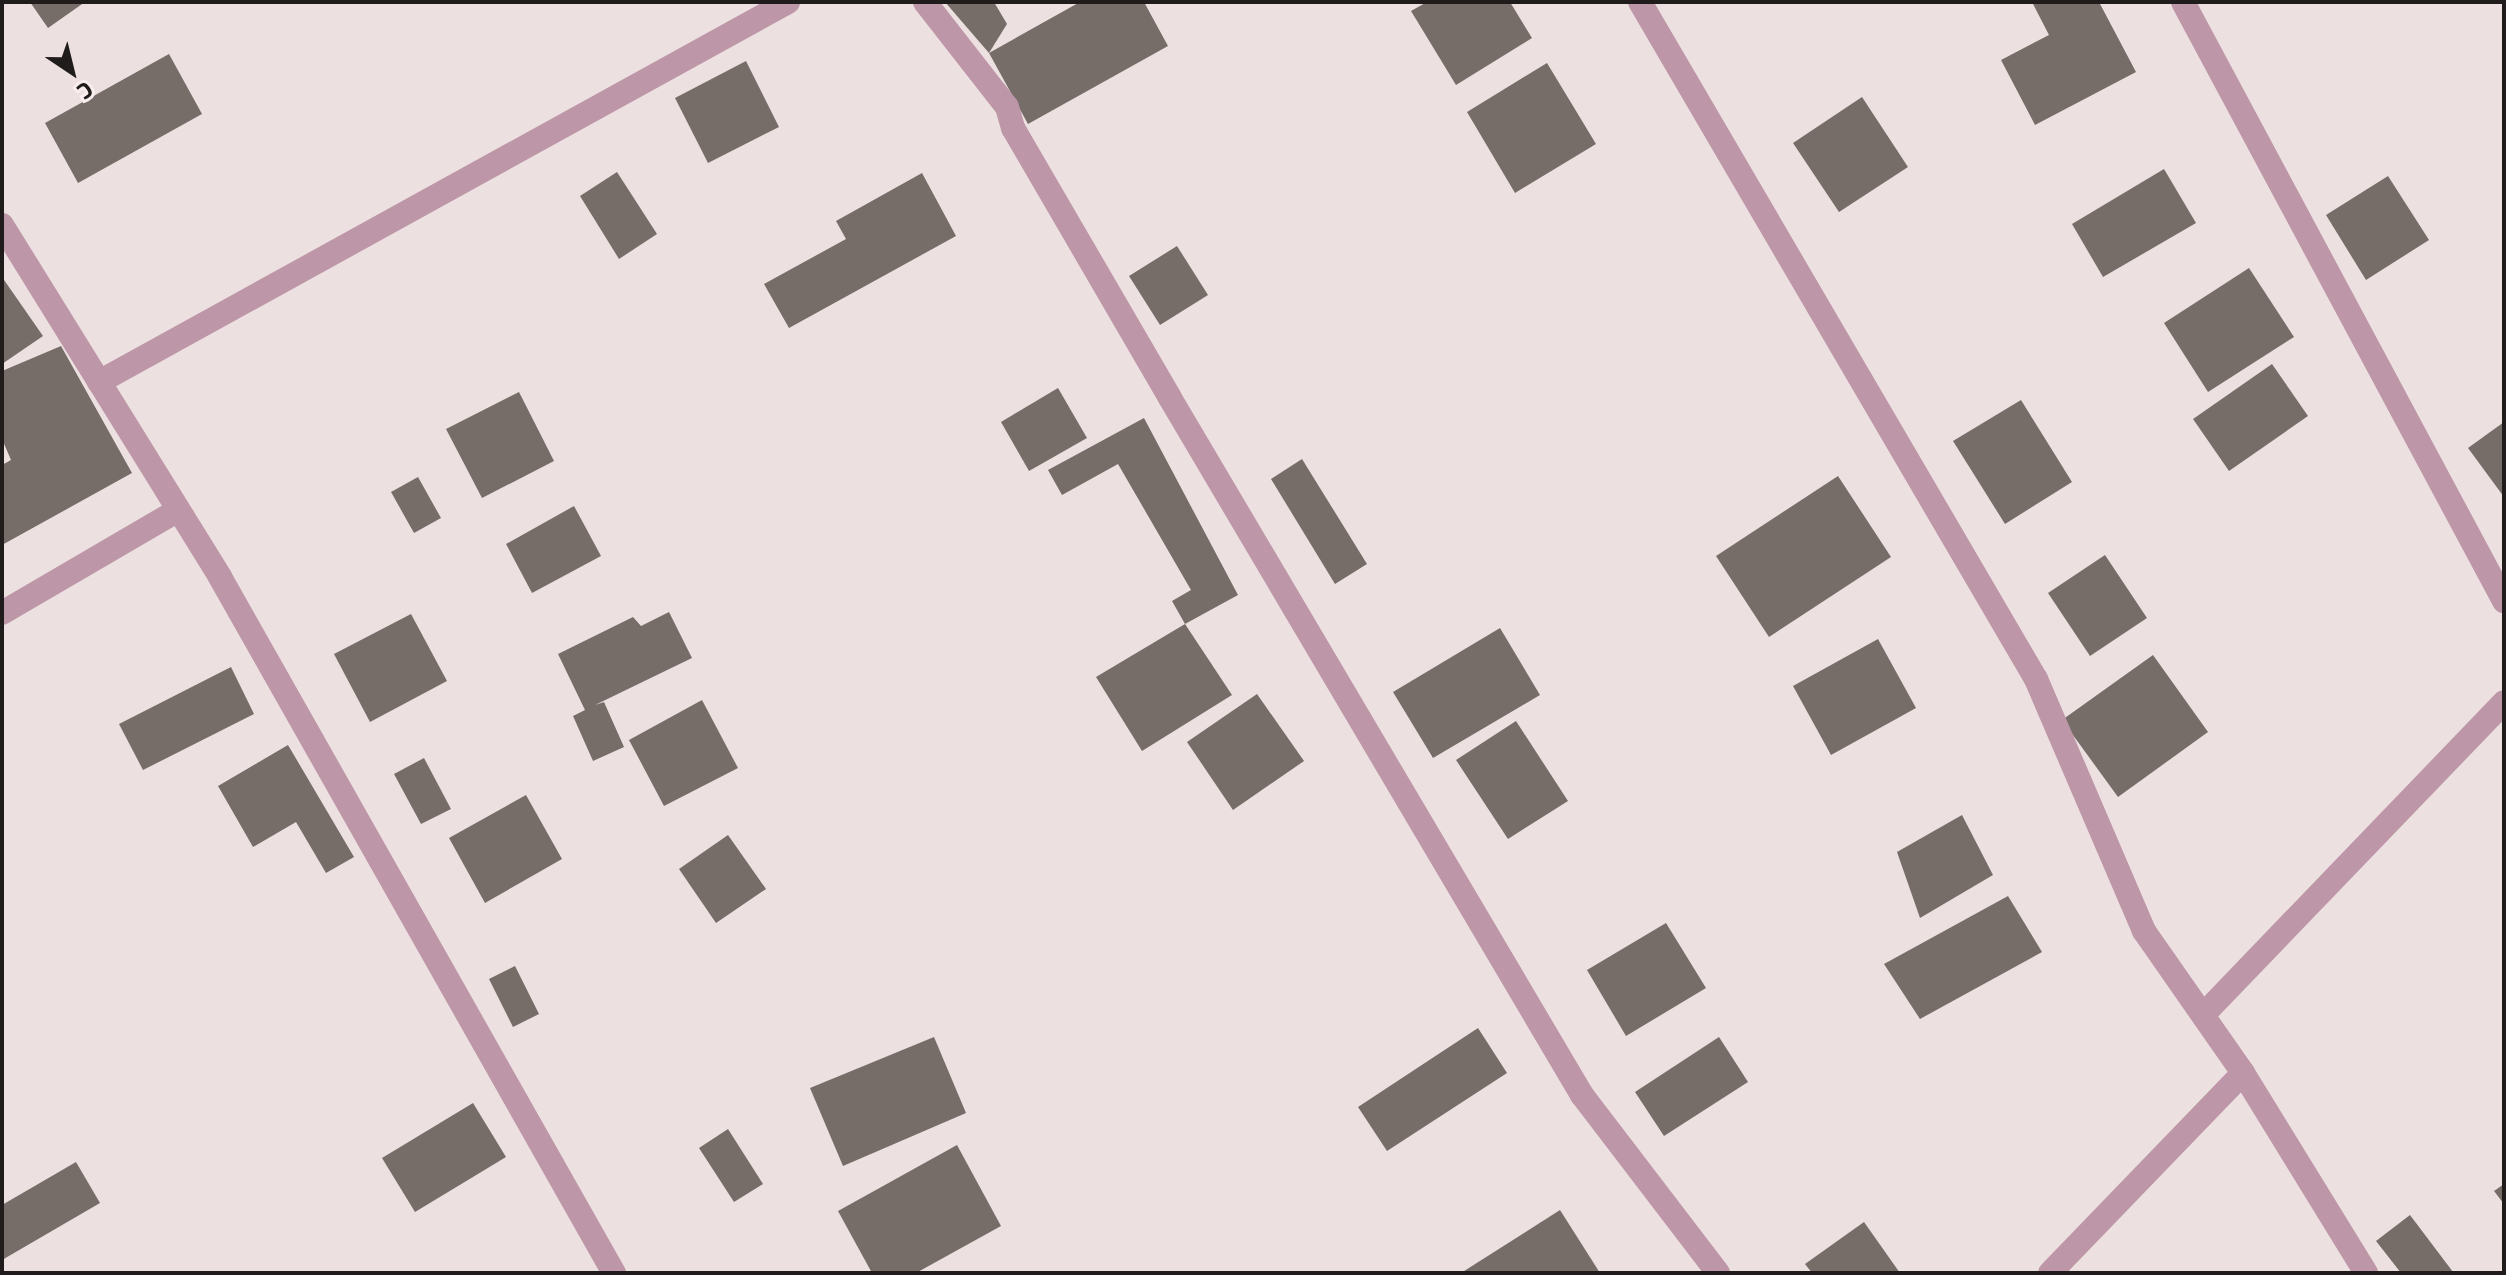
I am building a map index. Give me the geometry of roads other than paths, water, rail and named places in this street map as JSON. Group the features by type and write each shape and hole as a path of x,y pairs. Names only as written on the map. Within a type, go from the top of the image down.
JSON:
{"street":[{"path":"99,382 788,2"},
{"path":"925,2 1007,107 1013,128 1162,385 1582,1095 1718,1273"},
{"path":"1640,2 2036,679 2144,931 2243,1073 2366,1273"},
{"path":"2183,2 2504,601"},
{"path":"2,225 220,577 614,1273"},
{"path":"2,613 178,510"},
{"path":"2203,1015 2504,702"},
{"path":"2050,1273 2243,1073"}]}
